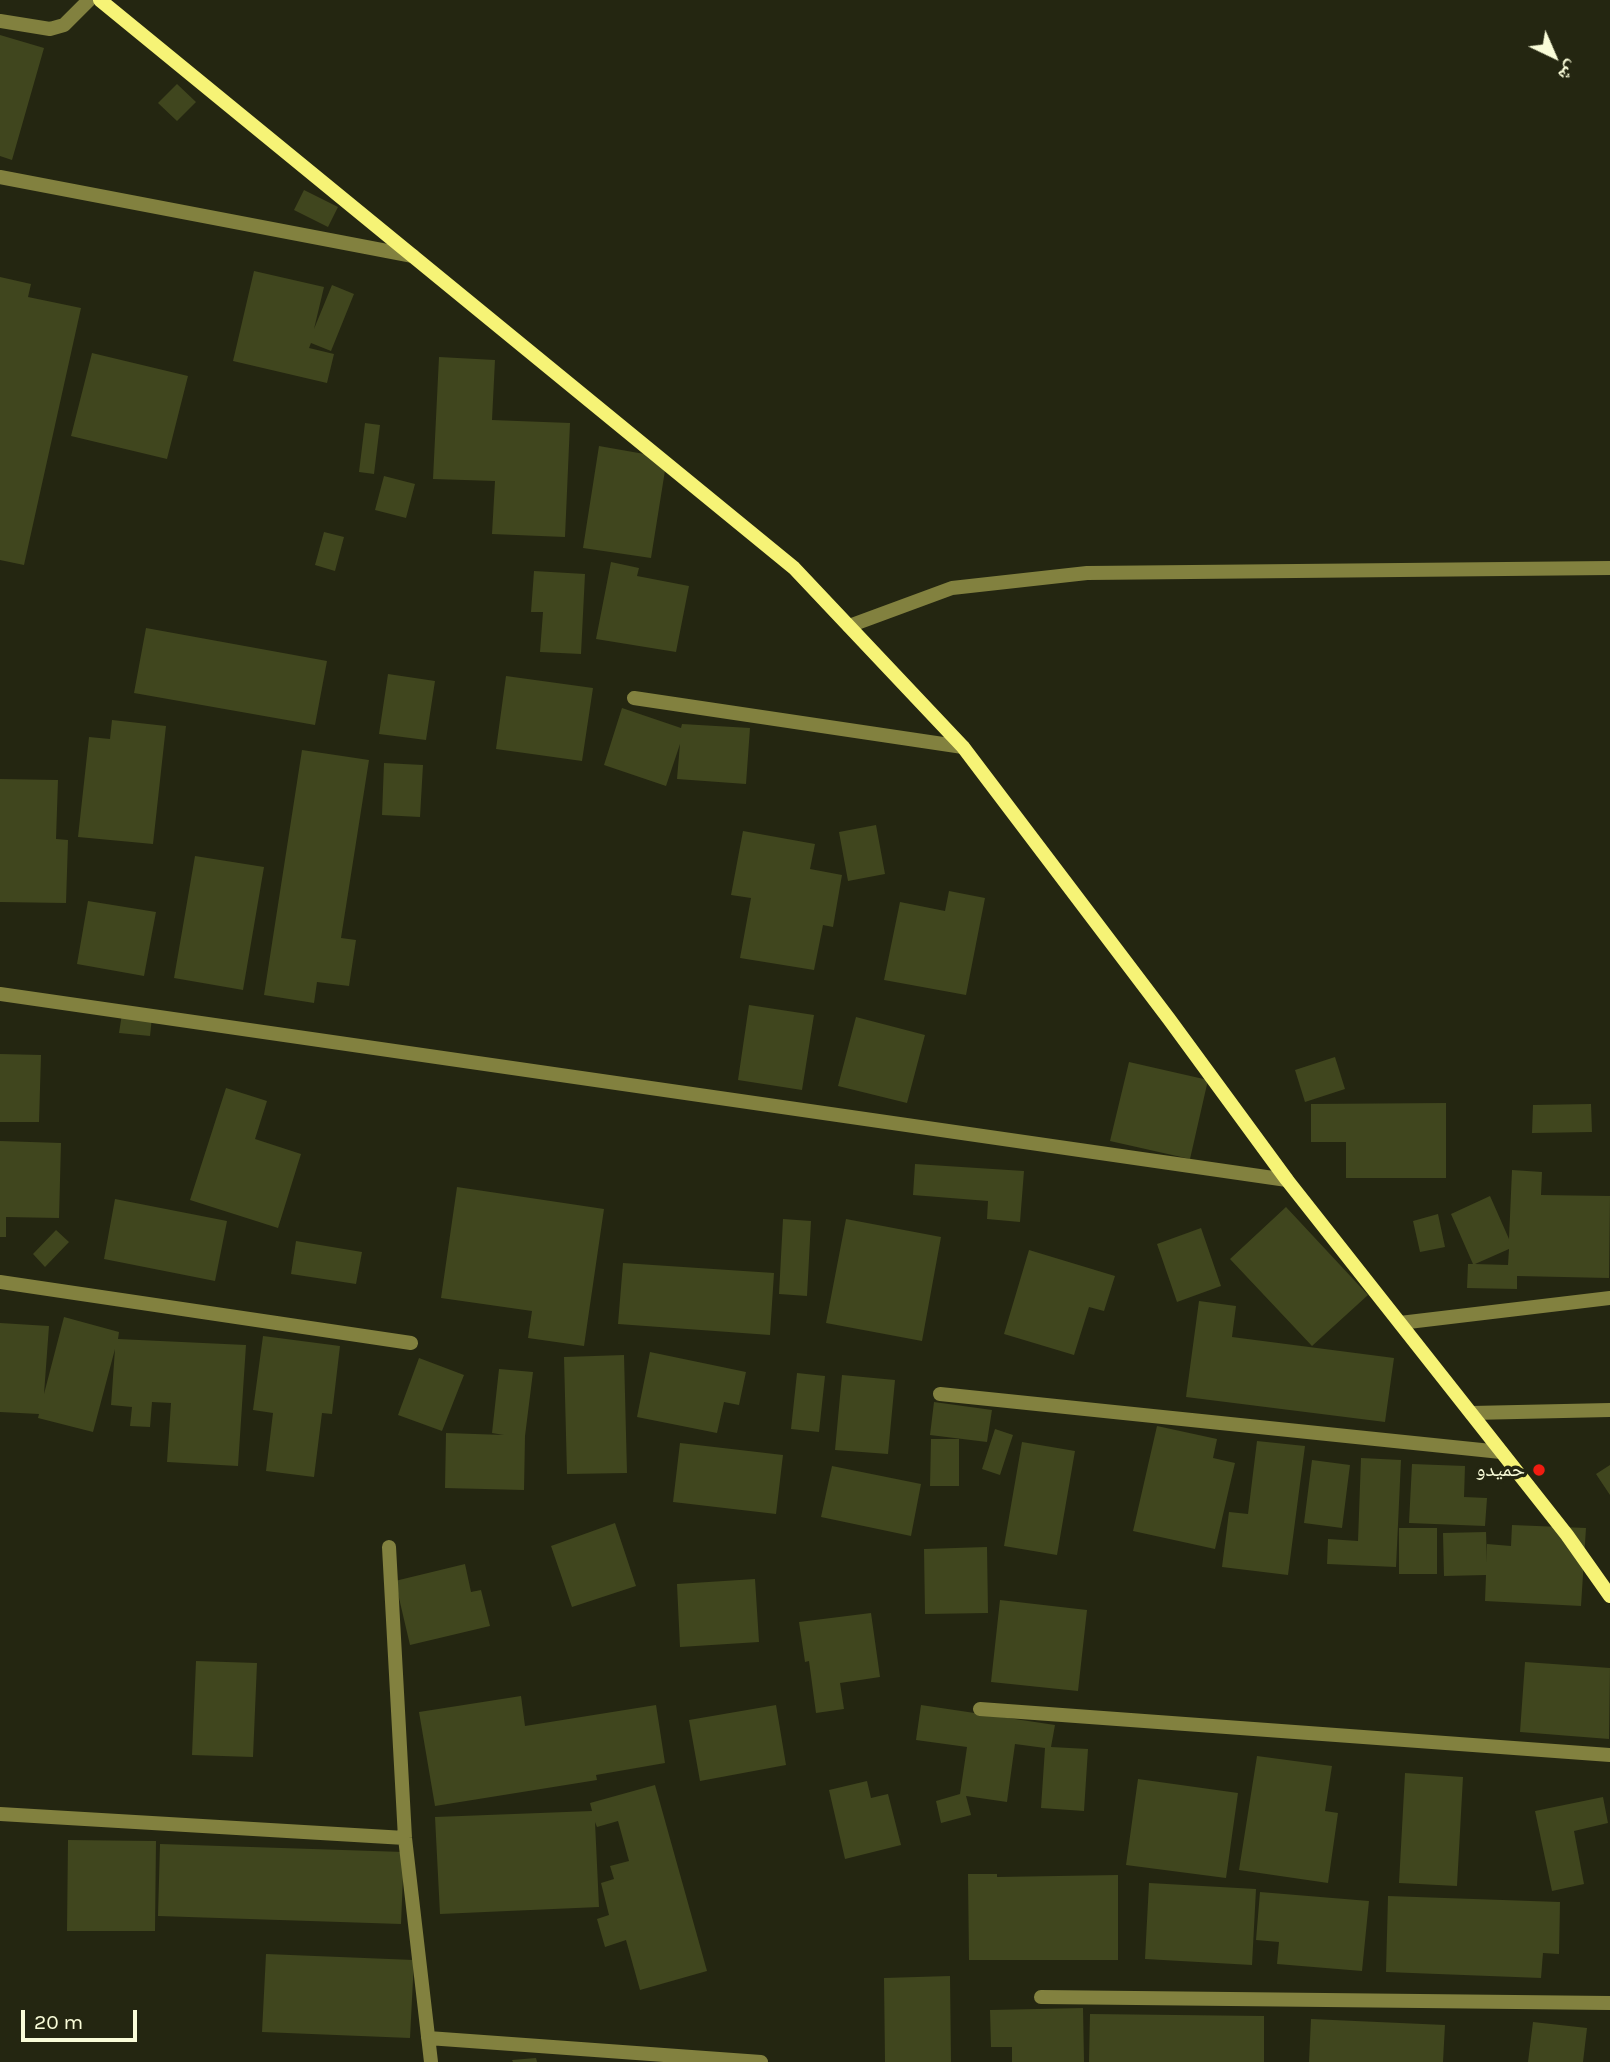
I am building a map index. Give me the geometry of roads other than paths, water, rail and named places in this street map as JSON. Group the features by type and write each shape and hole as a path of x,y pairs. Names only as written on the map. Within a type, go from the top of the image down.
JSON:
{"street":[{"path":"0,21 50,29 64,25 89,0"},
{"path":"100,0 794,568 849,626 963,747 1169,1019 1287,1181 1567,1535 1610,1596"},
{"path":"0,177 413,256"},
{"path":"849,626 952,588 1087,573 1610,568"},
{"path":"634,698 963,747"},
{"path":"0,994 1287,1181"},
{"path":"0,1282 411,1343"},
{"path":"1400,1323 1610,1298"},
{"path":"940,1394 1501,1452"},
{"path":"1471,1413 1610,1410"},
{"path":"389,1548 405,1838 431,2062"},
{"path":"980,1709 1610,1755"},
{"path":"0,1814 405,1838"},
{"path":"1041,1997 1610,2003"},
{"path":"428,2038 761,2062"}],"place":[{"name":"حميدو","path":"1539,1470"}]}
